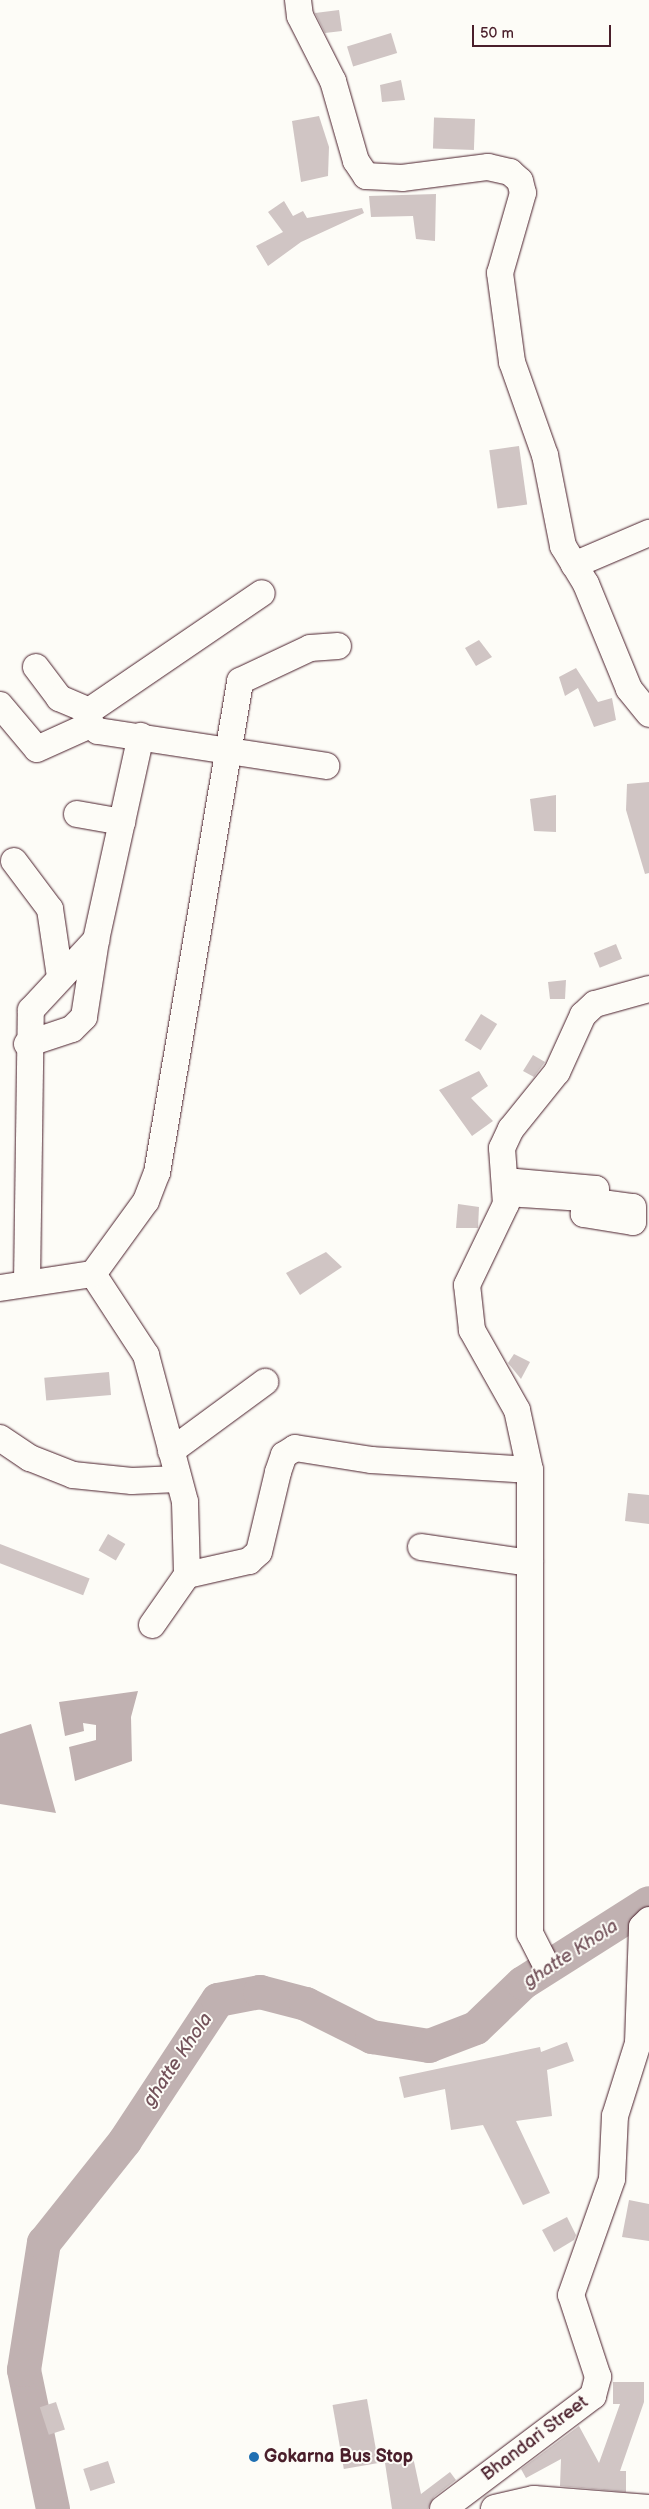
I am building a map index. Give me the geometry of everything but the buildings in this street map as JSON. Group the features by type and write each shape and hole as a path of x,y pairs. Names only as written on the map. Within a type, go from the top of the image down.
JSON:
{"main road":[{"path":"495,2509 534,2500 649,2509"}],"street":[{"path":"298,0 300,16 333,81 356,162 366,176 402,178 488,167 510,172 520,181 523,193 500,274 506,336 545,455 557,528 629,689 649,714"},
{"path":"574,565 649,533"},
{"path":"0,706 37,749 90,718 262,593"},
{"path":"0,1288 93,1274 146,1201 157,1173 240,681 310,648 338,646"},
{"path":"36,667 59,698 90,718 98,731 229,748 326,766"},
{"path":"27,1044 72,1030 84,1017 96,940 141,736"},
{"path":"78,814 122,822"},
{"path":"14,861 50,909 60,977"},
{"path":"27,1283 27,1044 31,1010 96,940"},
{"path":"544,1961 530,1934 530,1470 517,1410 481,1353 468,1304 467,1285 506,1204 502,1148 511,1129 557,1072 583,1015 595,1004 649,989"},
{"path":"93,1274 146,1355 185,1502 187,1575 152,1625"},
{"path":"171,1451 265,1382"},
{"path":"0,1438 30,1458 73,1475 132,1481 178,1479"},
{"path":"187,1575 249,1561 259,1552 281,1464 295,1448 372,1460 530,1470"},
{"path":"421,1546 530,1563"},
{"name":"Bhandari Street","path":"443,2509 593,2396 598,2377 571,2295 612,2178 615,2116 638,2043 642,1927 649,1920"}],"shaded area":[{"path":"138,1691 131,1717 132,1761 75,1781 69,1747 96,1740 96,1725 83,1723 84,1731 65,1736 59,1702"},
{"path":"31,1724 56,1813 0,1804 0,1734"}],"waterway":[{"name":"ghatte Khola","path":"53,2509 24,2370 44,2243 125,2141 218,2000 260,1992 306,2004 372,2037 429,2046 476,2028 523,1983 649,1903"}],"place":[{"name":"Gokarna Bus Stop","path":"254,2457"}]}
